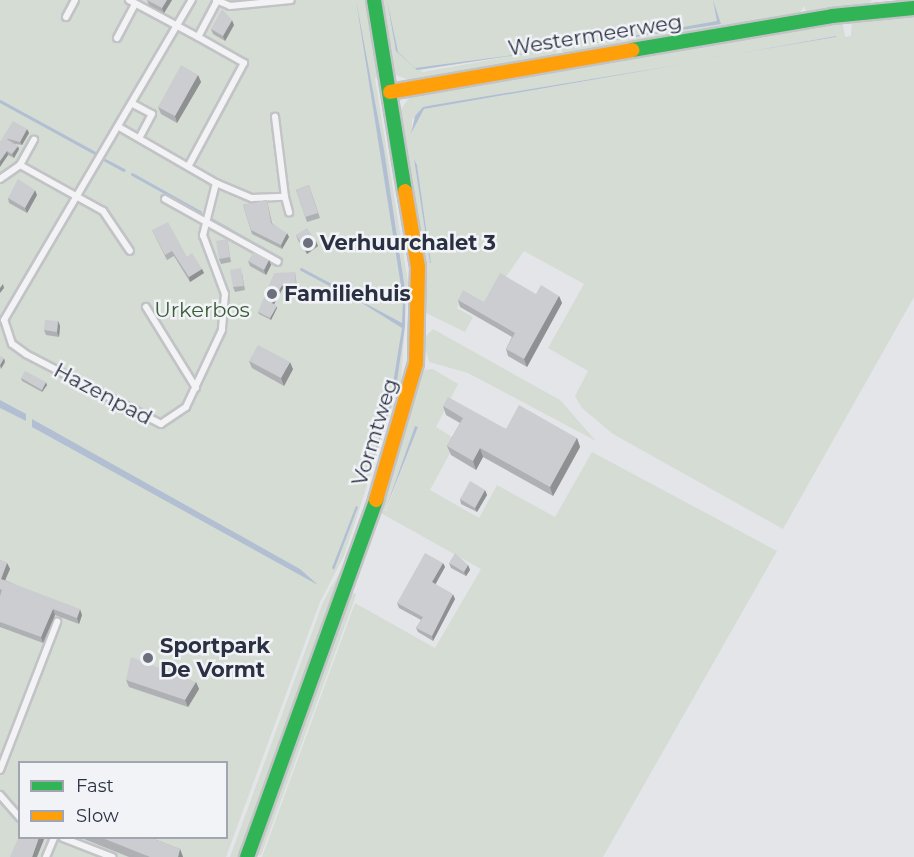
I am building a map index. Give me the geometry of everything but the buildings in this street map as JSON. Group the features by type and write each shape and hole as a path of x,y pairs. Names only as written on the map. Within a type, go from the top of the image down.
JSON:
{"street":[{"name":"Vormtweg","path":"247,857 411,387 419,278 374,0"},
{"name":"Westermeerweg","path":"390,92 832,16 914,8"}],"lane":[{"path":"66,17 75,0"},
{"name":"Hazenpad","path":"192,0 133,104 2,322 5,331 19,349 152,423 174,420 196,388 218,346 226,303 222,281 204,247 205,222 216,183"},
{"path":"198,37 216,1 230,6 291,0"},
{"path":"117,38 132,2 244,63 189,165"},
{"path":"133,104 152,114 139,138"},
{"path":"275,117 289,212"},
{"path":"119,127 189,165 216,183 252,198 285,197"},
{"path":"0,179 20,165 34,140"},
{"path":"20,165 103,211 130,251"},
{"path":"165,199 278,262"},
{"path":"146,307 196,388"},
{"path":"0,770 57,622"},
{"path":"0,795 18,816"},
{"path":"46,857 53,839"},
{"path":"68,839 112,857"}],"green space":[{"name":"Urkerbos","path":"0,0 872,0 867,7 807,14 804,6 796,19 566,55 559,48 554,59 411,81 396,75 375,78 408,282 401,381 344,556 320,602 226,857 0,857","holes":["533,52 423,72 421,70","394,212 405,289 404,319 402,277"]},
{"path":"914,13 914,297 783,529 613,434 582,408 575,396 588,371 548,348 584,284 524,251 486,305 465,294 457,308 473,317 465,332 426,313 399,112 411,95 842,19 845,37 851,36 852,18","holes":["836,36 836,37 731,55","689,63 424,109 412,133 412,120 423,107","414,159 417,165 430,262"]},
{"path":"433,329 560,400 596,441 468,373 429,362 423,339"},
{"path":"433,369 458,384 436,427 457,440 430,490 479,518 497,485 555,517 592,452 777,551 603,857 262,857 355,603 435,648 481,569 379,512 422,370","holes":["415,426 418,427 386,511 385,511"]},
{"path":"342,568 243,857 230,857 323,602"},
{"path":"350,592 356,594 354,601 261,855 251,857"}],"water":[{"path":"356,0 384,150 405,289 405,326 395,395 363,490 390,402 402,328 346,293 402,323 403,299"},
{"path":"387,0 398,52 415,68 551,50 417,70 396,51"},
{"path":"713,0 721,24 570,47 717,21"},
{"path":"836,36 836,37 731,55"},
{"path":"689,63 424,109 411,134 415,116 423,107"},
{"path":"414,159 417,165 431,263 430,263"},
{"path":"0,400 26,414 26,421 0,408"},
{"path":"32,419 300,569 318,585 32,427"},
{"path":"415,426 418,427 385,511"},
{"path":"356,506 358,507 334,570 332,568"}],"waterway":[{"path":"0,101 95,153"},
{"path":"105,160 124,170"},
{"path":"132,174 200,212"},
{"path":"211,219 281,259"},
{"path":"301,269 346,293"}],"traffic: fast":[{"path":"374,0 405,191"},
{"path":"632,50 832,16 914,8"},
{"path":"247,857 376,500"}],"traffic: slow":[{"path":"390,92 632,50"},
{"path":"376,500 416,363 418,267 405,191"}],"place":[{"name":"Verhuurchalet 3","path":"308,243"},
{"name":"Familiehuis","path":"272,294"},
{"name":"Sportpark De Vormt","path":"148,658"}]}
